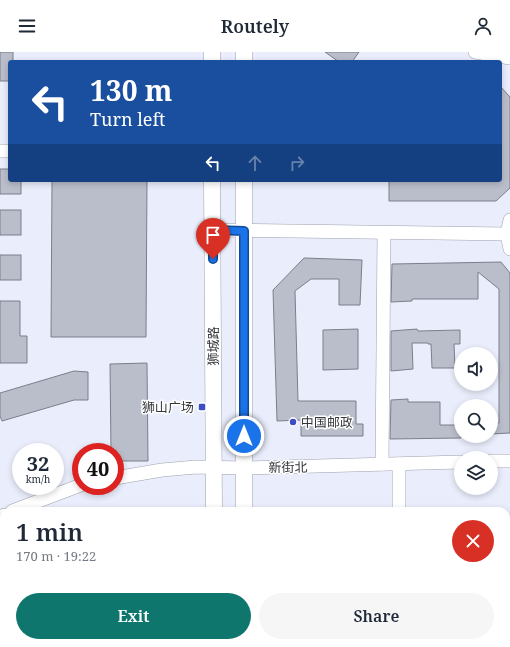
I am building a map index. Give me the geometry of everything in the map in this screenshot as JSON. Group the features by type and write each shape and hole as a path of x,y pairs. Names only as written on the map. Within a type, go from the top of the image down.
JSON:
{"street":[{"path":"475,52 510,58"},
{"name":"狮城路","path":"212,182 214,507"},
{"path":"244,182 244,507"},
{"path":"510,220 507,234 510,249"},
{"path":"213,230 507,234"},
{"path":"382,464 384,233"},
{"path":"498,461 510,461"},
{"name":"新街北","path":"124,476 162,470 196,467 244,468 454,462"},
{"path":"398,507 399,464"},
{"path":"23,507 72,488"}],"building":[{"path":"0,52 13,52 13,60 8,60 8,81 0,81"},
{"path":"325,52 359,52 353,60 336,60"},
{"path":"502,88 510,97 510,188 496,201 389,201 389,182 502,182"},
{"path":"0,169 8,169 8,182 21,182 21,194 0,194"},
{"path":"52,182 147,182 146,337 51,337"},
{"path":"0,210 21,210 21,235 0,235"},
{"path":"0,255 21,255 21,280 0,280"},
{"path":"304,258 362,260 360,305 339,305 339,279 311,279 295,291 298,401 356,401 356,424 363,424 363,436 301,436 301,420 277,421 273,290"},
{"path":"501,262 510,273 510,433 498,434 499,289 478,272 478,299 412,299 412,301 391,302 392,264"},
{"path":"0,301 20,301 20,336 27,336 27,363 0,363"},
{"path":"358,329 358,369 323,370 323,330"},
{"path":"417,329 418,331 460,330 460,344 454,344 454,368 432,368 431,344 412,343 413,369 391,371 391,331"},
{"path":"147,363 148,461 124,461 124,443 111,443 110,364"},
{"path":"74,371 88,372 88,400 74,400 2,421 0,416 0,393"},
{"path":"408,399 408,402 440,402 440,425 454,425 454,438 390,439 391,400"}],"place":[{"name":"狮山广场","path":"202,407"},
{"name":"中国邮政","path":"293,422"}],"route":[{"path":"213,259 213,230 244,231 244,436"}]}
